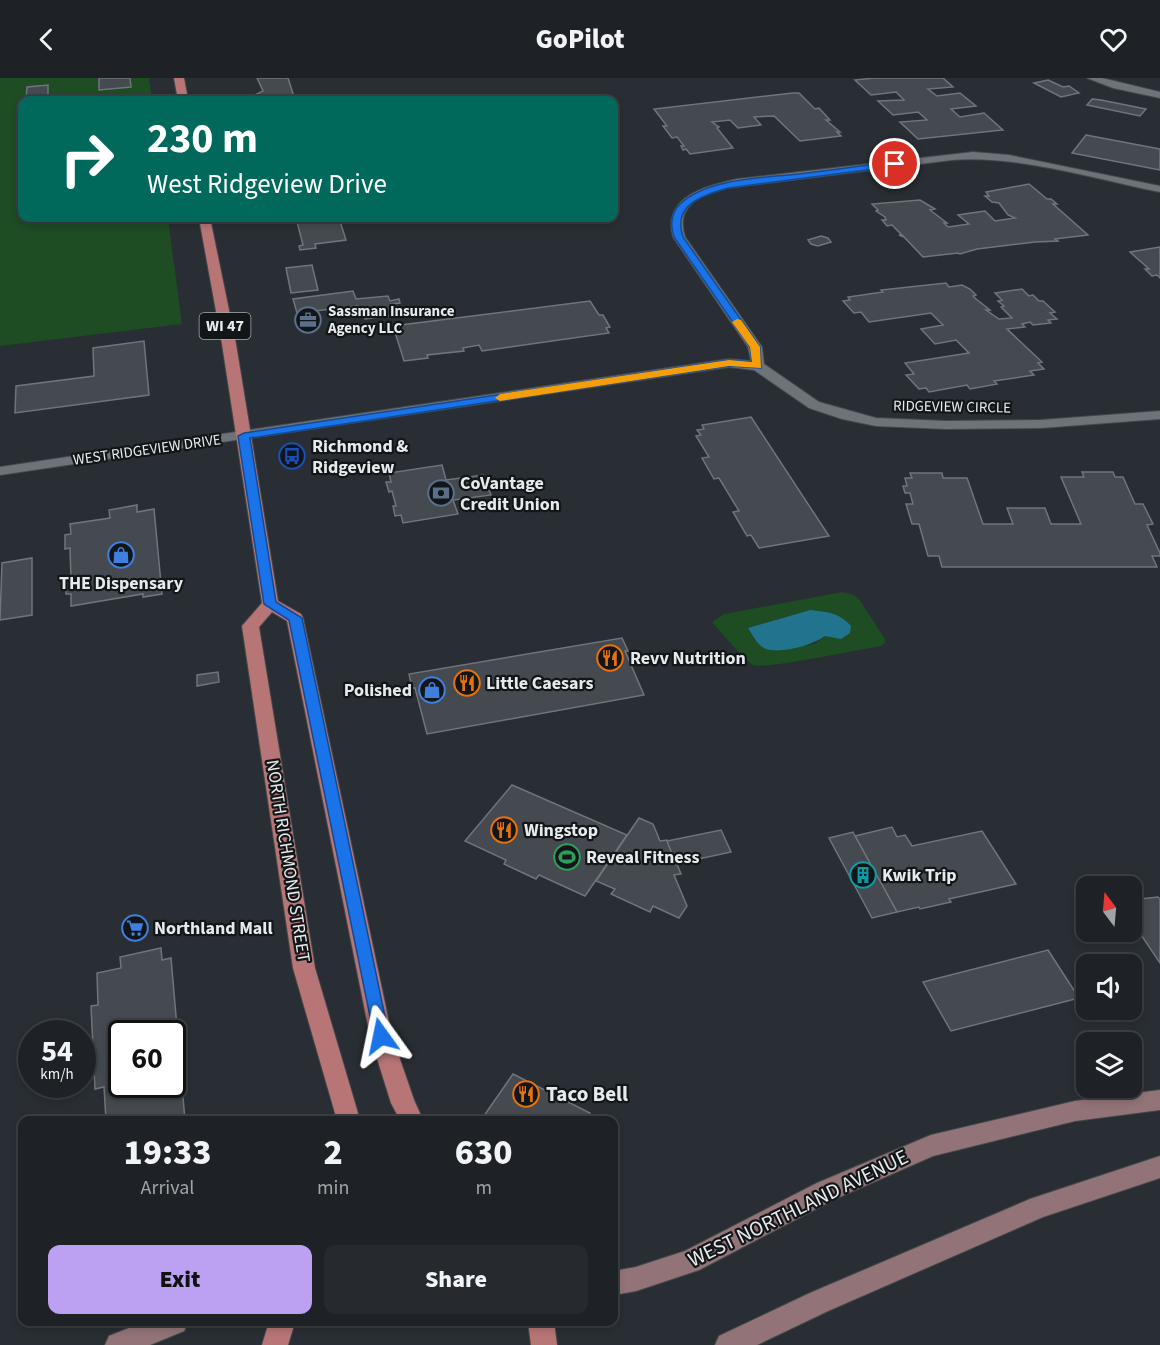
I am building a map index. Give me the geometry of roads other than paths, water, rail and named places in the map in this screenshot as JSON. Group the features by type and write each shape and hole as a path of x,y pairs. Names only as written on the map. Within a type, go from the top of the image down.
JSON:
{"main road":[{"path":"179,78 182,96"},
{"name":"WI 47","path":"205,222 229,344 270,604"},
{"path":"270,604 295,618 381,1036 403,1103 410,1116"},
{"name":"NORTH RICHMOND STREET","path":"270,604 250,626 304,968 348,1116"},
{"name":"WEST NORTHLAND AVENUE","path":"618,1282 636,1280 690,1261 826,1191 931,1146 1075,1111 1160,1100"},
{"path":"728,1345 819,1302 1039,1207 1160,1167"},
{"path":"118,1345 165,1326"},
{"path":"276,1345 281,1326"},
{"path":"542,1326 544,1345"}],"street":[{"path":"1092,78 1116,86 1160,95"},
{"path":"758,366 755,347 679,237 675,225 678,213 683,206 702,193 741,183 973,155 1009,158 1160,189"},
{"name":"WEST RIDGEVIEW DRIVE","path":"0,471 729,363 758,366"},
{"name":"RIDGEVIEW CIRCLE","path":"758,366 814,405 847,416 876,422 928,425 1030,425 1160,415"}],"water":[{"path":"810,610 842,618 851,626 850,633 841,639 825,636 797,648 772,650 760,645 748,628"}],"place":[{"name":"Sassman Insurance Agency LLC","path":"308,320"},
{"name":"Richmond & Ridgeview","path":"292,456"},
{"name":"CoVantage Credit Union","path":"441,493"},
{"name":"THE Dispensary","path":"121,555"},
{"name":"Revv Nutrition","path":"610,658"},
{"name":"Little Caesars","path":"467,683"},
{"name":"Polished","path":"432,690"},
{"name":"Wingstop","path":"504,830"},
{"name":"Reveal Fitness","path":"567,857"},
{"name":"Kwik Trip","path":"863,875"},
{"name":"Northland Mall","path":"135,928"},
{"name":"Taco Bell","path":"526,1094"}]}
